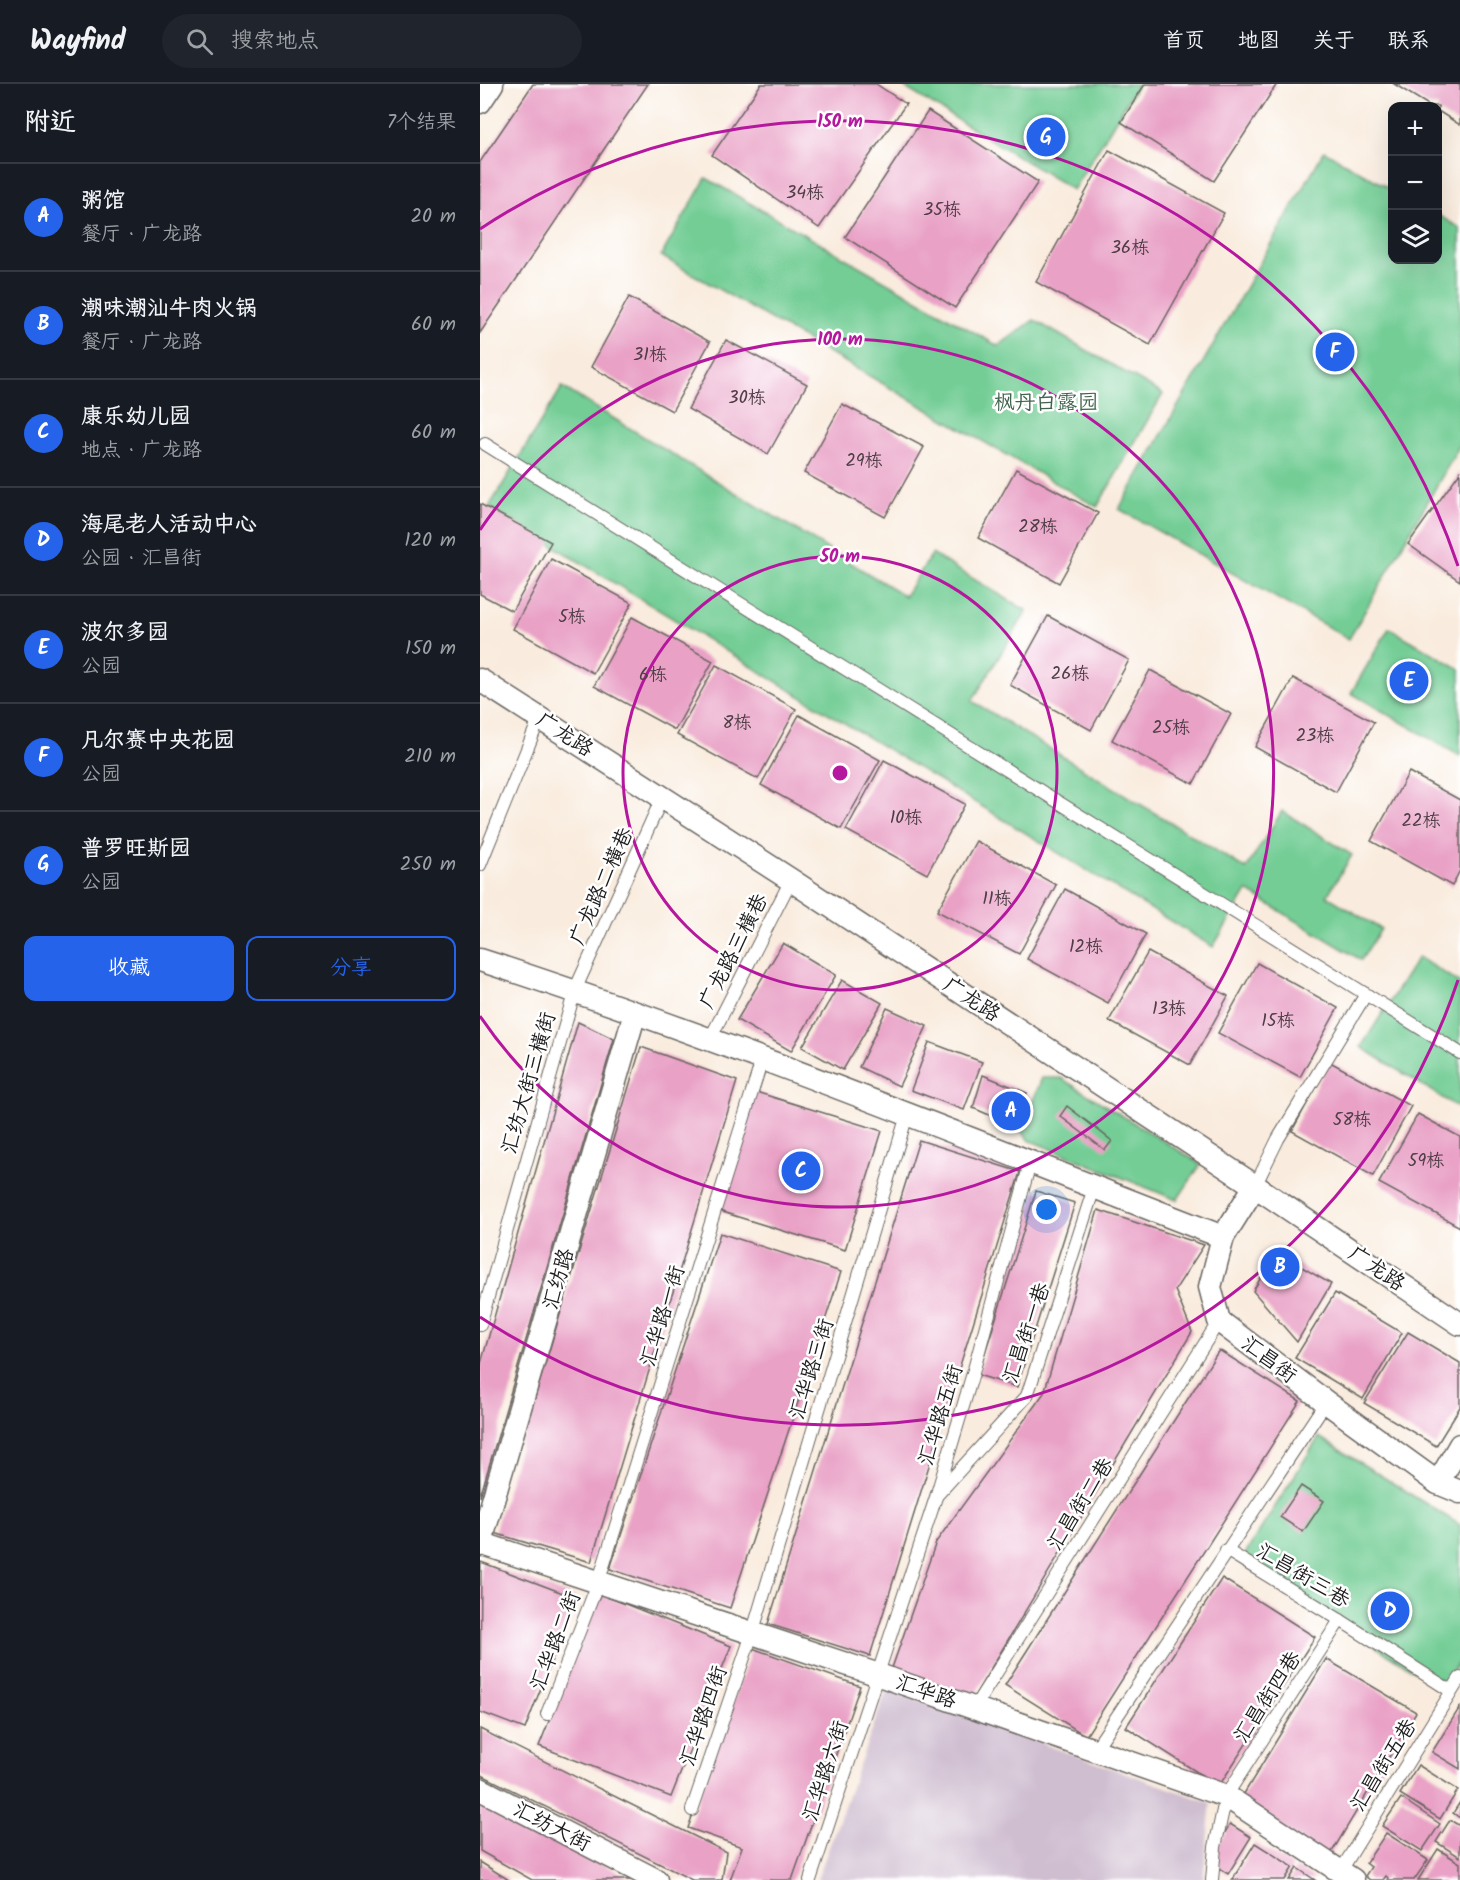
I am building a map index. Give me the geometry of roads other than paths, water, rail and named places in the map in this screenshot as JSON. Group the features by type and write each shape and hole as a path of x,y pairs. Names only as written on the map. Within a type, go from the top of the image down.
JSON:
{"street":[{"path":"480,102 492,84"},
{"name":"广龙路","path":"480,680 792,880 1460,1324"},
{"path":"480,960 635,1012 1223,1237"},
{"name":"汇纺路","path":"480,1544 635,1012"},
{"name":"汇昌街","path":"1255,1186 1223,1237 1210,1287 1219,1321 1438,1484 1460,1492"},
{"path":"1438,1484 1460,1445"},
{"name":"汇华路","path":"480,1544 876,1674 1226,1796 1346,1876"},
{"name":"汇纺大街","path":"480,1789 656,1880"}],"lane":[{"path":"485,444 1460,1053"},
{"path":"480,865 540,717"},
{"name":"广龙路二横巷","path":"575,990 662,798"},
{"name":"广龙路三横巷","path":"710,1040 792,880"},
{"name":"汇纺大街三横街","path":"480,1325 575,990"},
{"path":"1255,1186 1278,1138 1366,994"},
{"name":"汇华路一街","path":"598,1583 762,1060"},
{"name":"汇华路三街","path":"752,1635 907,1115"},
{"name":"汇华路五街","path":"876,1674 936,1497 973,1373 1030,1163"},
{"name":"汇昌街一巷","path":"936,1497 1027,1396 1094,1188"},
{"name":"汇昌街二巷","path":"974,1708 1219,1321"},
{"name":"汇昌街三巷","path":"1094,1751 1326,1402"},
{"name":"汇昌街三巷","path":"1226,1550 1451,1691"},
{"name":"汇华路二街","path":"548,1714 598,1583"},
{"name":"汇昌街四巷","path":"1226,1796 1340,1620"},
{"name":"汇华路四街","path":"692,1810 752,1635"},
{"name":"汇华路六街","path":"810,1880 876,1674"},
{"name":"汇昌街五巷","path":"1346,1876 1460,1678"},
{"path":"1212,1880 1215,1847 1226,1796"}],"place":[{"name":"普罗旺斯园","path":"1046,137"},
{"name":"凡尔赛中央花园","path":"1335,352"},
{"name":"波尔多园","path":"1409,681"},
{"name":"粥馆","path":"1011,1111"},
{"name":"康乐幼儿园","path":"801,1171"},
{"name":"潮味潮汕牛肉火锅","path":"1280,1267"},
{"name":"海尾老人活动中心","path":"1390,1611"}],"park label":[{"name":"枫丹白露园","path":"1046,402"}]}
